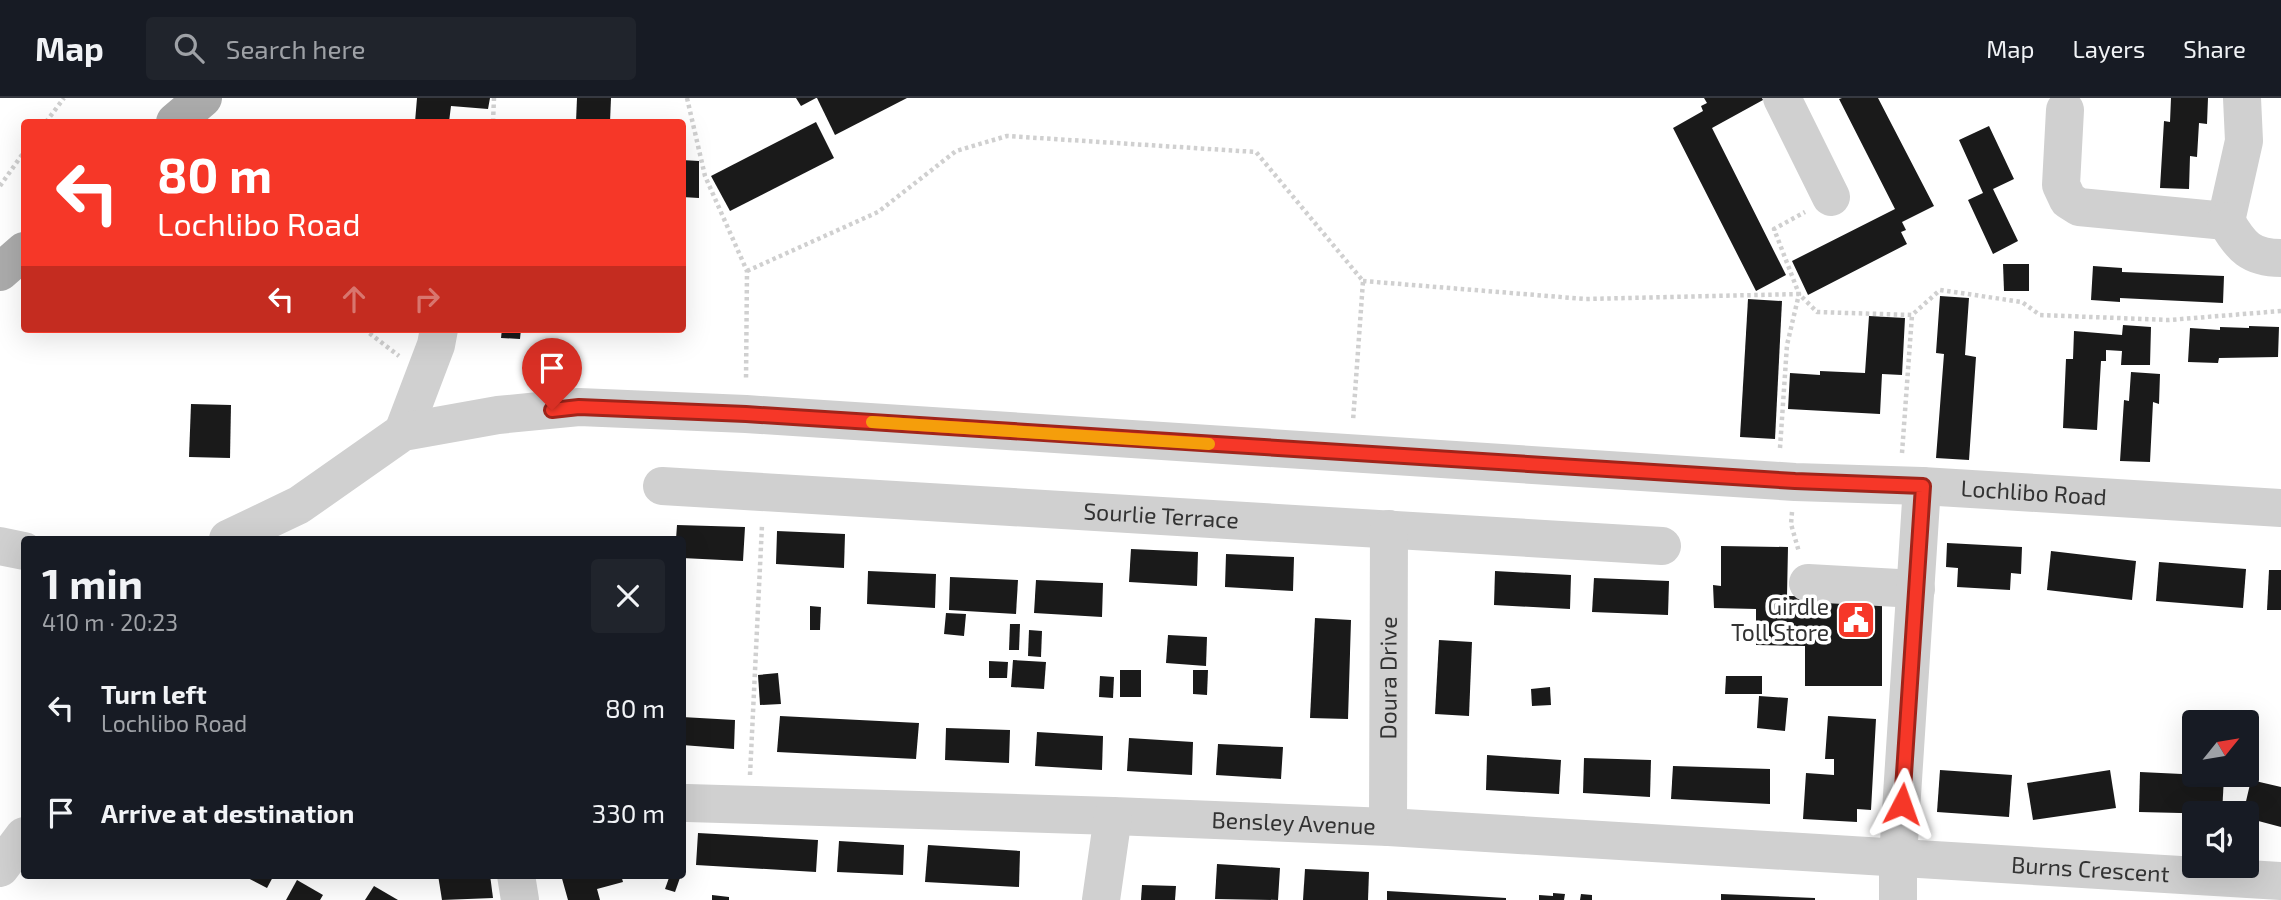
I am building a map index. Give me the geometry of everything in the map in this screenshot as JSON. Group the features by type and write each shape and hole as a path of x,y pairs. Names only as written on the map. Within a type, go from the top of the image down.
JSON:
{"main road":[{"path":"178,119 203,98"},
{"path":"0,272 21,254"}],"street":[{"path":"1782,98 1831,197"},
{"path":"2242,98 2244,141 2227,221 2237,239 2260,258 2281,258"},
{"path":"2065,110 2061,184 2068,200 2079,207 2227,221"},
{"path":"234,536 299,505 403,432 438,333"},
{"name":"Lochlibo Road","path":"403,432 498,415 579,407 746,414 1786,481 2281,508"},
{"name":"Sourlie Terrace","path":"662,486 1662,546"},
{"path":"1898,900 1898,858 1916,589 1911,486"},
{"name":"Doura Drive","path":"1388,827 1389,529"},
{"path":"0,546 21,550"},
{"path":"1808,583 1916,589"},
{"name":"Bensley Avenue","path":"687,803 1388,827 1898,858"},
{"path":"1101,900 1112,816"},
{"path":"0,868 21,840"},
{"name":"Burns Crescent","path":"1898,858 2281,881"},
{"path":"517,879 520,900"}],"path":[{"path":"48,119 64,98"},
{"path":"493,119 494,98"},
{"path":"687,98 705,176 747,271 746,414"},
{"path":"747,271 878,212 956,152 1006,136 1256,152 1363,281 1351,453"},
{"path":"0,186 21,156"},
{"path":"1831,197 1774,229 1799,294 1817,312 1912,315 1940,290 2022,302 2040,315 2169,320 2281,311"},
{"path":"1363,281 1585,299 1799,294"},
{"path":"1799,294 1787,345 1786,481 1791,524 1808,583"},
{"path":"1911,486 1912,315"},
{"path":"368,333 424,376"},
{"path":"748,807 764,492"}],"building":[{"path":"417,98 490,98 488,109 451,106 449,119 415,119"},
{"path":"577,98 611,98 610,119 576,119"},
{"path":"796,98 816,98 801,106"},
{"path":"817,98 907,98 835,135"},
{"path":"1704,98 1763,100 1712,128 1786,275 1756,291 1673,128 1703,111 1701,106 1707,103"},
{"path":"1878,98 1934,206 1902,222 1906,230 1901,232 1907,244 1808,295 1792,261 1895,209 1839,99"},
{"path":"2171,98 2208,98 2207,124 2199,123 2197,157 2190,156 2189,189 2160,188 2164,121 2170,122"},
{"path":"816,122 834,158 730,211 711,176"},
{"path":"1989,126 2014,179 1993,189 2018,241 1993,254 1968,200 1983,193 1959,140"},
{"path":"686,160 699,161 699,198 686,197"},
{"path":"2003,264 2029,264 2029,291 2004,291"},
{"path":"2093,266 2122,268 2122,272 2224,276 2223,303 2120,298 2120,302 2091,300"},
{"path":"1940,296 1969,298 1965,355 1976,357 1969,460 1936,458 1944,354 1936,353"},
{"path":"1748,299 1782,301 1775,439 1740,437"},
{"path":"1869,316 1905,318 1902,375 1882,374 1880,414 1788,409 1790,373 1865,373"},
{"path":"2123,325 2151,327 2150,365 2121,365 2122,351 2106,350 2106,361 2101,361 2097,430 2063,428 2066,359 2073,359 2074,331 2122,335"},
{"path":"2220,327 2279,327 2278,357 2219,358 2218,363 2188,362 2190,328 2220,330"},
{"path":"502,333 521,333 520,339 501,338"},
{"path":"2131,372 2160,374 2159,404 2153,402 2150,462 2120,461 2124,400 2129,401"},
{"path":"191,404 231,405 230,458 189,457"},
{"path":"677,525 745,527 743,561 686,558 686,536 676,536"},
{"path":"777,531 845,534 844,568 776,564"},
{"path":"1947,543 2022,547 2021,574 2011,573 2010,590 1957,587 1958,568 1946,567"},
{"path":"1721,546 1788,547 1787,596 1882,597 1882,686 1805,686 1805,646 1756,645 1756,609 1714,608 1713,585 1721,586"},
{"path":"1131,549 1198,552 1197,586 1129,582"},
{"path":"2051,551 2136,561 2132,600 2047,590"},
{"path":"1226,554 1294,557 1293,591 1225,587"},
{"path":"2159,562 2246,569 2243,608 2156,601"},
{"path":"2269,570 2281,570 2281,610 2267,610"},
{"path":"868,571 936,574 935,608 867,604"},
{"path":"1495,571 1571,575 1570,609 1494,605"},
{"path":"950,577 1018,580 1016,614 949,610"},
{"path":"1594,578 1669,581 1668,615 1592,612"},
{"path":"1036,580 1103,583 1102,617 1034,613"},
{"path":"810,606 821,607 820,630 810,630"},
{"path":"946,613 966,614 964,636 944,634"},
{"path":"1315,618 1351,620 1348,719 1310,718"},
{"path":"1010,624 1020,624 1019,650 1009,650"},
{"path":"1029,630 1042,631 1041,657 1028,656"},
{"path":"1168,635 1207,637 1206,666 1166,663"},
{"path":"1439,640 1472,642 1469,716 1435,714"},
{"path":"1013,660 1046,662 1044,689 1011,687"},
{"path":"989,661 1008,662 1007,678 989,678"},
{"path":"1120,670 1141,670 1141,697 1120,697"},
{"path":"1193,670 1208,670 1207,695 1193,694"},
{"path":"778,673 781,704 760,705 758,675"},
{"path":"1100,676 1114,677 1113,698 1099,697"},
{"path":"1726,676 1762,676 1762,694 1725,694"},
{"path":"1550,687 1551,705 1532,706 1531,689"},
{"path":"1759,696 1788,698 1785,731 1757,728"},
{"path":"780,716 919,723 916,759 777,752"},
{"path":"1828,716 1876,719 1871,810 1857,809 1857,822 1803,819 1806,773 1834,775 1834,759 1825,759"},
{"path":"686,717 735,720 734,749 686,745"},
{"path":"946,728 1010,730 1009,763 945,760"},
{"path":"1037,732 1103,736 1102,770 1035,766"},
{"path":"1129,738 1193,742 1192,775 1127,771"},
{"path":"1218,744 1283,747 1281,779 1216,775"},
{"path":"1487,755 1561,760 1559,794 1486,790"},
{"path":"1584,758 1651,760 1650,797 1583,793"},
{"path":"1673,766 1770,769 1770,804 1671,799"},
{"path":"1940,770 2012,775 2009,817 1937,812"},
{"path":"2110,770 2116,808 2033,820 2027,783"},
{"path":"2140,772 2182,774 2182,788 2223,788 2223,801 2182,801 2182,813 2139,812"},
{"path":"2259,782 2281,787 2281,827 2259,821 2259,801 2246,801 2249,788 2259,788"},
{"path":"698,833 818,840 816,872 696,865"},
{"path":"839,841 904,845 903,875 837,872"},
{"path":"928,845 1020,851 1019,887 925,882"},
{"path":"1217,864 1280,868 1278,900 1215,899"},
{"path":"1305,869 1369,872 1368,900 1303,900"},
{"path":"250,879 272,879 267,888"},
{"path":"439,879 491,879 493,898 442,900"},
{"path":"562,879 622,879 623,882 597,889 600,900 568,900"},
{"path":"669,879 680,879 675,892 665,889"},
{"path":"297,880 323,895 320,900 286,900"},
{"path":"1142,885 1176,886 1175,900 1141,900"},
{"path":"374,886 398,900 365,900"},
{"path":"1387,891 1506,898 1506,900 1387,900"},
{"path":"1553,893 1565,894 1564,900 1539,900 1539,895 1553,896"},
{"path":"1581,894 1592,895 1592,900 1580,900"},
{"path":"1721,894 1815,898 1815,900 1721,900"},
{"path":"712,895 729,897 729,900 712,900"}],"slow traffic":[{"path":"872,422 1209,444"}],"place":[{"name":"Girdle Toll Store","path":"1856,620"}],"route":[{"path":"552,410 579,407 678,410 1795,481 1923,486 1902,804"}]}
